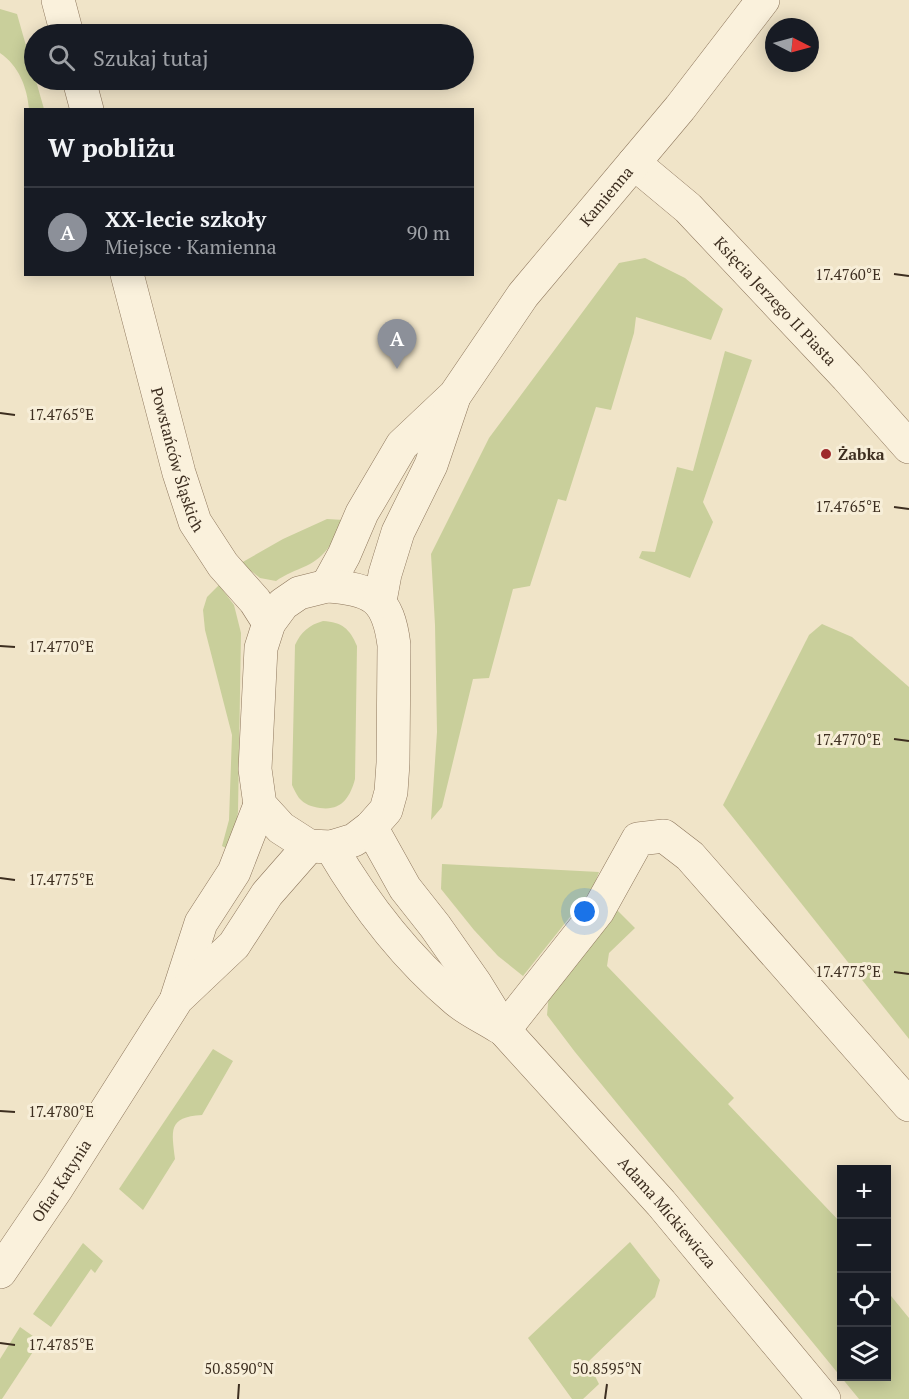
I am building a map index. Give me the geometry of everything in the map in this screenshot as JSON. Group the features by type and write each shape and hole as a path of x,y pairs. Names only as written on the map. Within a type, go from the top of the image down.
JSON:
{"street":[{"path":"58,0 64,24"},
{"name":"Kamienna","path":"327,586 344,555 362,513 402,445 455,395 524,295 680,108 763,0"},
{"path":"82,90 86,108"},
{"name":"Księcia Jerzego II Piasta","path":"634,163 688,208 909,447"},
{"name":"Powstańców Śląskich","path":"128,276 179,473 195,522 223,565 255,601 269,623"},
{"name":"Kamienna","path":"380,601 385,574 398,532 431,465 455,395"},
{"path":"327,586 346,587 366,592 380,601 392,626 394,645 393,763 391,792 386,810 371,827 354,840 320,847 281,828 260,805 255,769 261,648 269,623 283,604 299,593 327,586"},
{"name":"Ofiar Katynia","path":"177,999 201,923 234,872 260,805"},
{"name":"Adama Mickiewicza","path":"371,827 405,888 462,964 504,1030 661,1203 824,1399"},
{"path":"504,1030 598,911 638,838 664,836 690,856 703,870 909,1105"},
{"name":"Adama Mickiewicza","path":"320,847 408,955 458,1002 504,1030"},
{"name":"Ofiar Katynia","path":"0,1272 57,1188 177,999 234,945 267,894 320,847"}],"green space":[{"path":"0,9 17,14 24,39 24,87 17,71 0,53"},
{"path":"25,90 39,90 44,108 29,108"},
{"path":"645,258 685,278 723,309 711,340 636,317 634,333 611,410 596,407 566,501 558,499 530,586 513,589 489,678 473,679 442,807 431,820 437,732 431,554 489,438 619,263"},
{"path":"725,351 752,360 703,502 713,522 690,578 639,558 642,551 655,552 677,467 693,471"},
{"path":"327,519 344,520 333,541 324,552 306,566 276,581 260,578 241,563 283,539"},
{"path":"219,585 234,605 241,633 238,812 234,836 228,849 222,846 229,820 232,735 205,630 203,610 207,597"},
{"path":"323,621 340,625 351,635 357,646 355,779 343,802 327,808 314,807 303,802 292,785 295,645 306,630"},
{"path":"822,624 852,637 909,687 909,1039 723,805 809,635"},
{"path":"442,864 599,872 593,888 523,976 498,956 441,889"},
{"path":"615,908 635,928 609,953 607,966 734,1098 728,1104 837,1219 837,1372 575,1052 547,1015 549,993"},
{"path":"213,1049 233,1061 202,1115 191,1116 177,1122 173,1133 175,1159 143,1210 119,1189"},
{"path":"630,1242 660,1280 655,1297 588,1362 599,1384 583,1399 572,1399 528,1338"},
{"path":"83,1243 103,1261 95,1273 91,1269 51,1327 33,1314"},
{"path":"891,1296 909,1318 909,1399 859,1399 844,1381 891,1381"},
{"path":"20,1327 40,1341 0,1399 0,1359"}],"place":[{"name":"XX-lecie szkoły","path":"397,369"},
{"name":"Żabka","path":"826,454"}]}
